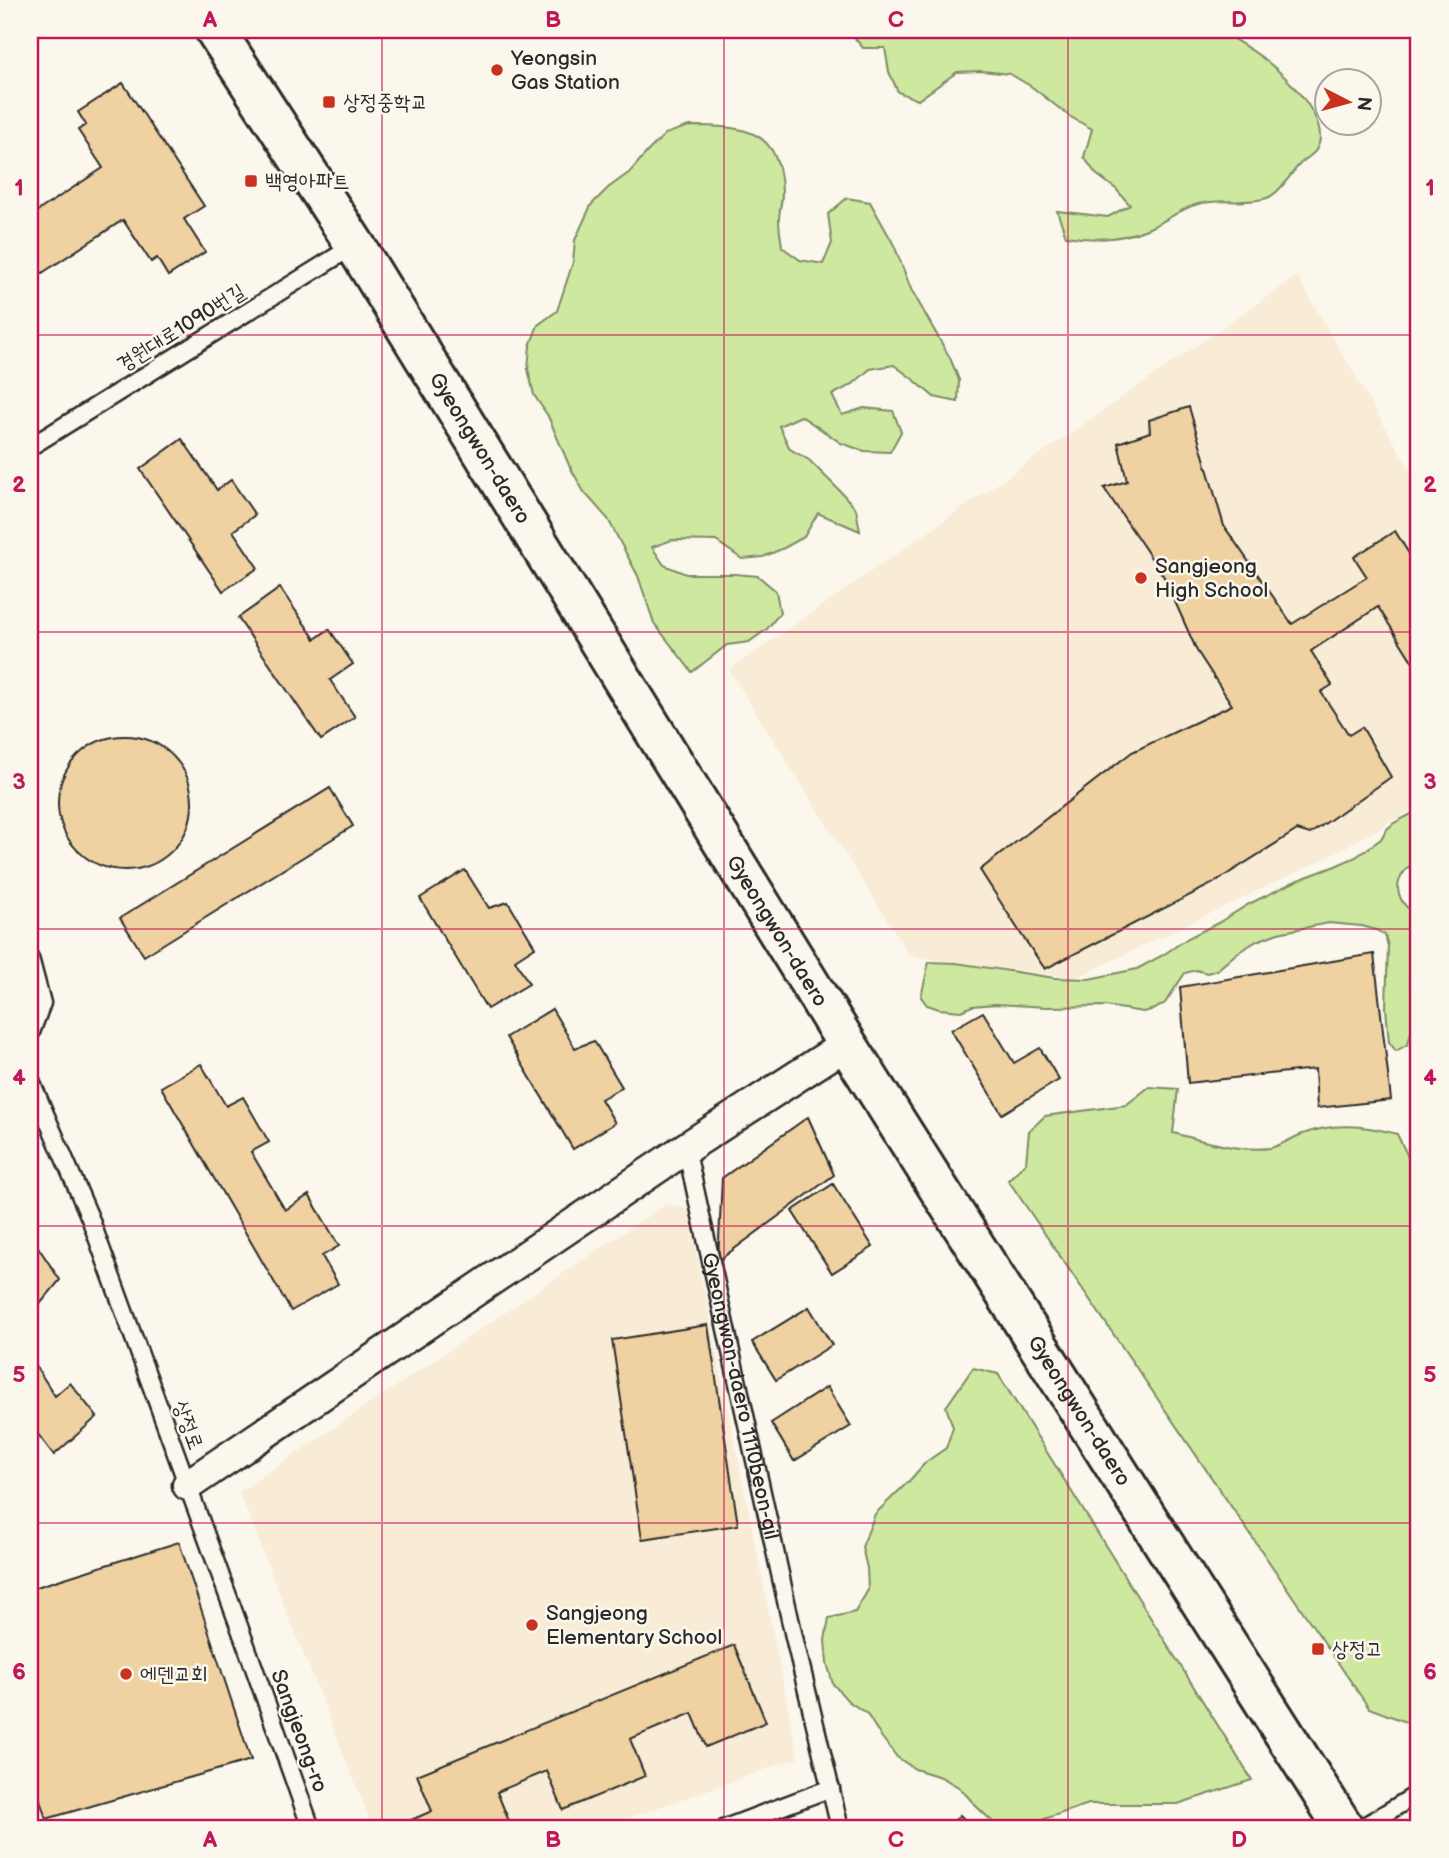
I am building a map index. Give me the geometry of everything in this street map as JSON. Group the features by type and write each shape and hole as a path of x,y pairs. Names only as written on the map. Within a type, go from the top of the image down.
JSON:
{"main road":[{"name":"Gyeongwon-daero","path":"215,30 355,245 848,1044 1344,1828"}],"street":[{"path":"188,1485 687,1148 848,1044"}],"lane":[{"name":"경원대로1090번길","path":"30,447 355,245"},
{"path":"30,958 42,1003 30,1035"},
{"name":"상정로","path":"30,1079 90,1218 311,1828"},
{"name":"Gyeongwon-daero 1110beon-gil","path":"687,1148 794,1637 840,1828"},
{"path":"725,1828 831,1788"},
{"path":"1361,1828 1419,1793"}],"shaded area":[{"name":"Sangjeong High School","path":"1297,276 1419,485 1419,806 1324,859 1076,978 910,956 729,670"},
{"name":"Sangjeong Elementary School","path":"666,1204 688,1209 798,1758 600,1828 373,1828 239,1492"}],"green space":[{"path":"848,30 1219,30 1253,51 1284,76 1312,111 1312,136 1320,136 1320,139 1315,152 1267,198 1198,204 1126,236 1091,239 1066,236 1057,211 1108,217 1130,205 1116,189 1096,174 1084,157 1092,129 1010,74 957,72 918,100 898,92 889,72 885,48 863,48"},
{"path":"689,126 741,130 766,143 780,171 782,193 779,223 782,247 800,260 823,264 832,243 828,214 847,198 870,202 894,245 911,289 950,358 959,380 958,402 934,397 894,365 870,369 853,384 832,395 842,415 864,408 893,411 901,432 890,452 864,451 841,443 801,416 779,426 790,449 809,460 856,509 860,531 818,513 804,537 763,557 742,559 716,541 672,540 652,547 664,565 686,574 758,576 776,591 780,613 767,629 749,642 727,645 692,672 654,623 638,576 608,519 584,492 569,465 548,416 534,395 528,369 530,346 538,325 557,311 573,262 575,240 591,205 630,172 665,134"},
{"path":"1419,810 1419,860 1401,876 1398,887 1405,905 1419,912 1419,936 1410,946 1410,981 1416,1005 1415,1017 1408,1044 1396,1051 1389,1042 1386,1008 1388,946 1385,935 1362,926 1329,923 1278,933 1257,941 1217,970 1185,973 1165,1003 1143,1012 1105,1006 996,1004 972,1006 961,1011 927,1005 921,997 929,962 956,963 1055,978 1089,979 1137,969 1249,904 1298,880 1356,857 1381,839 1394,823"},
{"path":"1149,1087 1178,1089 1173,1133 1221,1145 1258,1149 1274,1147 1324,1128 1348,1126 1372,1129 1397,1134 1419,1179 1419,1718 1406,1722 1369,1708 1008,1180 1026,1163 1029,1131 1045,1116 1126,1105"},
{"path":"973,1368 998,1374 1252,1780 1178,1804 1089,1804 1020,1827 995,1824 960,1788 941,1777 915,1769 897,1757 867,1714 848,1701 833,1684 827,1663 825,1640 829,1618 855,1612 868,1590 862,1547 875,1514 926,1462 946,1448 953,1427 946,1407"}],"building":[{"path":"123,83 204,206 184,219 205,252 168,276 157,258 151,262 123,220 30,281 30,216 103,168 78,130 86,125 78,112"},
{"path":"1189,407 1224,526 1292,624 1367,577 1354,557 1395,531 1419,570 1419,672 1378,607 1311,651 1332,685 1321,692 1349,735 1362,727 1391,777 1310,834 1297,830 1212,884 1045,969 980,870 1132,752 1232,705 1197,651 1164,577 1104,488 1127,481 1118,443 1150,432 1149,420"},
{"path":"182,439 217,490 231,480 255,515 233,531 258,568 223,591 140,469"},
{"path":"280,588 315,639 329,629 353,664 330,680 355,717 321,740 238,618"},
{"path":"125,736 151,741 172,756 187,777 192,803 187,829 172,850 151,865 125,870 99,865 78,850 63,829 58,803 63,777 78,756 99,741"},
{"path":"330,788 353,826 144,956 120,918"},
{"path":"465,870 489,908 508,902 535,947 515,960 529,984 487,1009 420,898"},
{"path":"1374,954 1391,1100 1317,1108 1315,1069 1188,1083 1180,987"},
{"path":"552,1009 575,1048 594,1041 622,1087 601,1099 615,1123 573,1149 506,1037"},
{"path":"983,1012 1014,1063 1040,1048 1059,1080 1002,1114 951,1030"},
{"path":"201,1064 226,1106 243,1097 269,1142 251,1152 285,1210 309,1195 339,1246 322,1256 338,1284 291,1311 161,1087"},
{"path":"808,1117 834,1175 718,1261 722,1178"},
{"path":"833,1184 873,1247 832,1273 792,1211"},
{"path":"30,1235 60,1280 36,1309 30,1303"},
{"path":"809,1307 832,1345 776,1380 752,1342"},
{"path":"708,1325 738,1525 642,1539 612,1340"},
{"path":"30,1357 55,1396 70,1383 97,1417 54,1455 30,1424"},
{"path":"827,1387 851,1426 794,1461 771,1423"},
{"name":"에덴교회","path":"179,1542 251,1760 46,1819 30,1769 30,1589"},
{"path":"734,1645 766,1722 706,1747 692,1713 630,1739 645,1776 563,1810 547,1771 497,1792 511,1826 506,1828 395,1828 432,1811 417,1775"},
{"path":"960,1815 973,1828 947,1828"}],"place":[{"name":"Yeongsin Gas Station","path":"497,70"},
{"name":"상정중학교","path":"329,102"},
{"name":"백영아파트","path":"251,181"},
{"name":"Sangjeong High School","path":"1141,578"},
{"name":"Sangjeong Elementary School","path":"532,1625"},
{"name":"상정고","path":"1318,1649"},
{"name":"에덴교회","path":"126,1674"}]}
